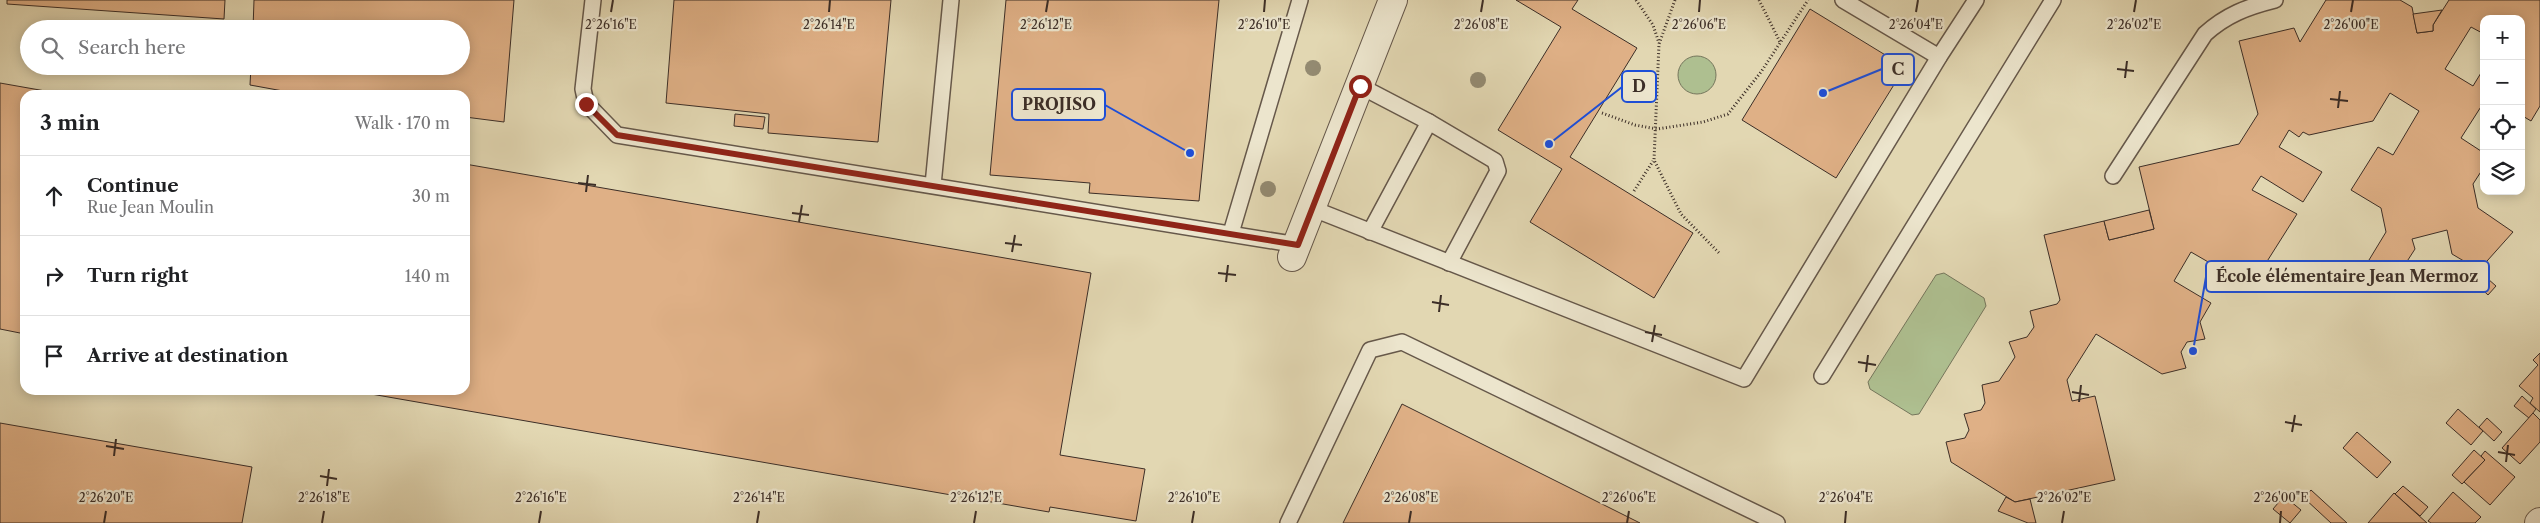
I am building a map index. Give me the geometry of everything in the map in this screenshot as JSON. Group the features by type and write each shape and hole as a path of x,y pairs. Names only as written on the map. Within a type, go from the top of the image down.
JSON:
{"street":[{"path":"1295,251 1393,0"}],"lane":[{"path":"593,0 583,89 586,104 617,135 1231,233 1295,251"},
{"path":"932,185 952,0"},
{"path":"1231,233 1300,0"},
{"path":"1843,0 1939,57"},
{"path":"1311,208 1744,379 1939,57 1976,0"},
{"path":"1822,376 2052,0"},
{"path":"2113,176 2205,34 2221,20 2243,8 2275,0"},
{"path":"1360,86 1429,122 1495,161 1498,171 1449,264"},
{"path":"1370,232 1429,122"},
{"path":"1288,523 1370,350 1402,342 1777,523"}],"path":[{"path":"1636,0 1653,25 1660,44"},
{"path":"1634,191 1654,160 1660,44 1675,0"},
{"path":"1759,0 1781,43"},
{"path":"1602,113 1635,125 1657,129 1703,122 1728,114 1781,43 1808,0"},
{"path":"1654,160 1681,214 1719,253"}],"green space":[{"path":"1697,56 1711,61 1716,75 1711,89 1697,94 1683,89 1678,75 1683,61"},
{"path":"1944,273 1984,298 1986,306 1919,414 1912,415 1870,389 1868,382 1936,275"}],"building":[{"path":"7,0 225,0 224,19 7,4"},
{"path":"254,0 514,0 504,122 470,118 470,90 278,90 250,85 251,75 470,75 470,20 253,20"},
{"path":"674,0 891,0 878,142 768,133 769,114 666,103"},
{"path":"1006,0 1219,0 1199,201 1089,193 1090,183 990,175"},
{"path":"1516,0 1578,0 1572,9 1637,48 1570,157 1693,233 1654,298 1530,222 1562,169 1498,130 1561,27"},
{"path":"2326,0 2400,0 2412,7 2417,33 2433,31 2433,25 2449,0 2540,0 2540,106 2531,121 2525,117 2525,15 2480,15 2480,32 2471,27 2445,69 2473,86 2480,75 2480,108 2461,138 2480,150 2480,173 2473,184 2478,208 2513,232 2479,270 2452,254 2447,230 2412,239 2415,249 2397,277 2369,260 2386,232 2381,208 2351,190 2378,147 2393,155 2419,111 2390,93 2373,121 2309,135 2303,132 2299,137 2289,130 2279,147 2322,172 2303,202 2261,176 2252,190 2297,214 2266,263 2246,269 2236,263 2229,274 2191,252 2174,281 2211,303 2200,322 2205,339 2187,342 2181,352 2186,368 2162,374 2096,334 2067,380 2072,401 2095,396 2115,480 2015,502 1951,462 1946,442 1965,438 1969,430 1964,414 1981,410 1985,403 1982,385 1999,381 2015,357 2009,342 2027,337 2034,327 2030,311 2057,304 2060,300 2044,235 2104,221 2109,240 2154,229 2139,167 2239,144 2258,114 2239,41 2294,28 2300,42"},
{"path":"1810,9 1905,67 1836,178 1742,120"},
{"path":"2442,10 2433,25 2433,31 2417,33 2413,14"},
{"path":"0,83 40,90 20,90 20,333 0,329"},
{"path":"735,114 765,117 763,129 734,126"},
{"path":"470,165 1091,273 1060,455 1145,469 1136,521 1050,507 1049,512 377,395 470,395"},
{"path":"2149,210 2154,229 2109,240 2104,221"},
{"path":"2479,271 2496,286 2488,295 2471,279"},
{"path":"2540,353 2540,412 2530,403 2533,398 2519,386 2538,365 2533,360"},
{"path":"2522,396 2536,409 2529,418 2514,406"},
{"path":"1402,404 1640,523 1343,523"},
{"path":"2458,409 2483,431 2471,445 2446,423"},
{"path":"2533,413 2540,420 2540,442 2520,464 2502,448"},
{"path":"2487,418 2502,432 2494,441 2479,427"},
{"path":"0,423 252,467 242,523 0,523"},
{"path":"2357,432 2391,462 2377,478 2343,448"},
{"path":"2474,450 2485,460 2462,484 2452,475"},
{"path":"2485,451 2515,477 2490,505 2464,482 2485,460 2481,456"},
{"path":"2403,486 2428,507 2420,516 2395,494"},
{"path":"2311,490 2347,523 2331,523 2304,498"},
{"path":"2453,492 2481,517 2475,523 2431,523 2428,521"},
{"path":"2395,494 2427,523 2368,523"},
{"path":"2284,496 2301,510 2290,523 2273,509"},
{"path":"2006,497 2015,502 2030,499 2036,523 2028,523 1998,511"}],"place":[{"name":"C","path":"1823,93"},
{"name":"D","path":"1549,144"},
{"name":"PROJISO","path":"1190,153"},
{"name":"École élémentaire Jean Mermoz","path":"2193,351"}],"route":[{"path":"586,104 617,135 1298,245 1360,86"}]}
